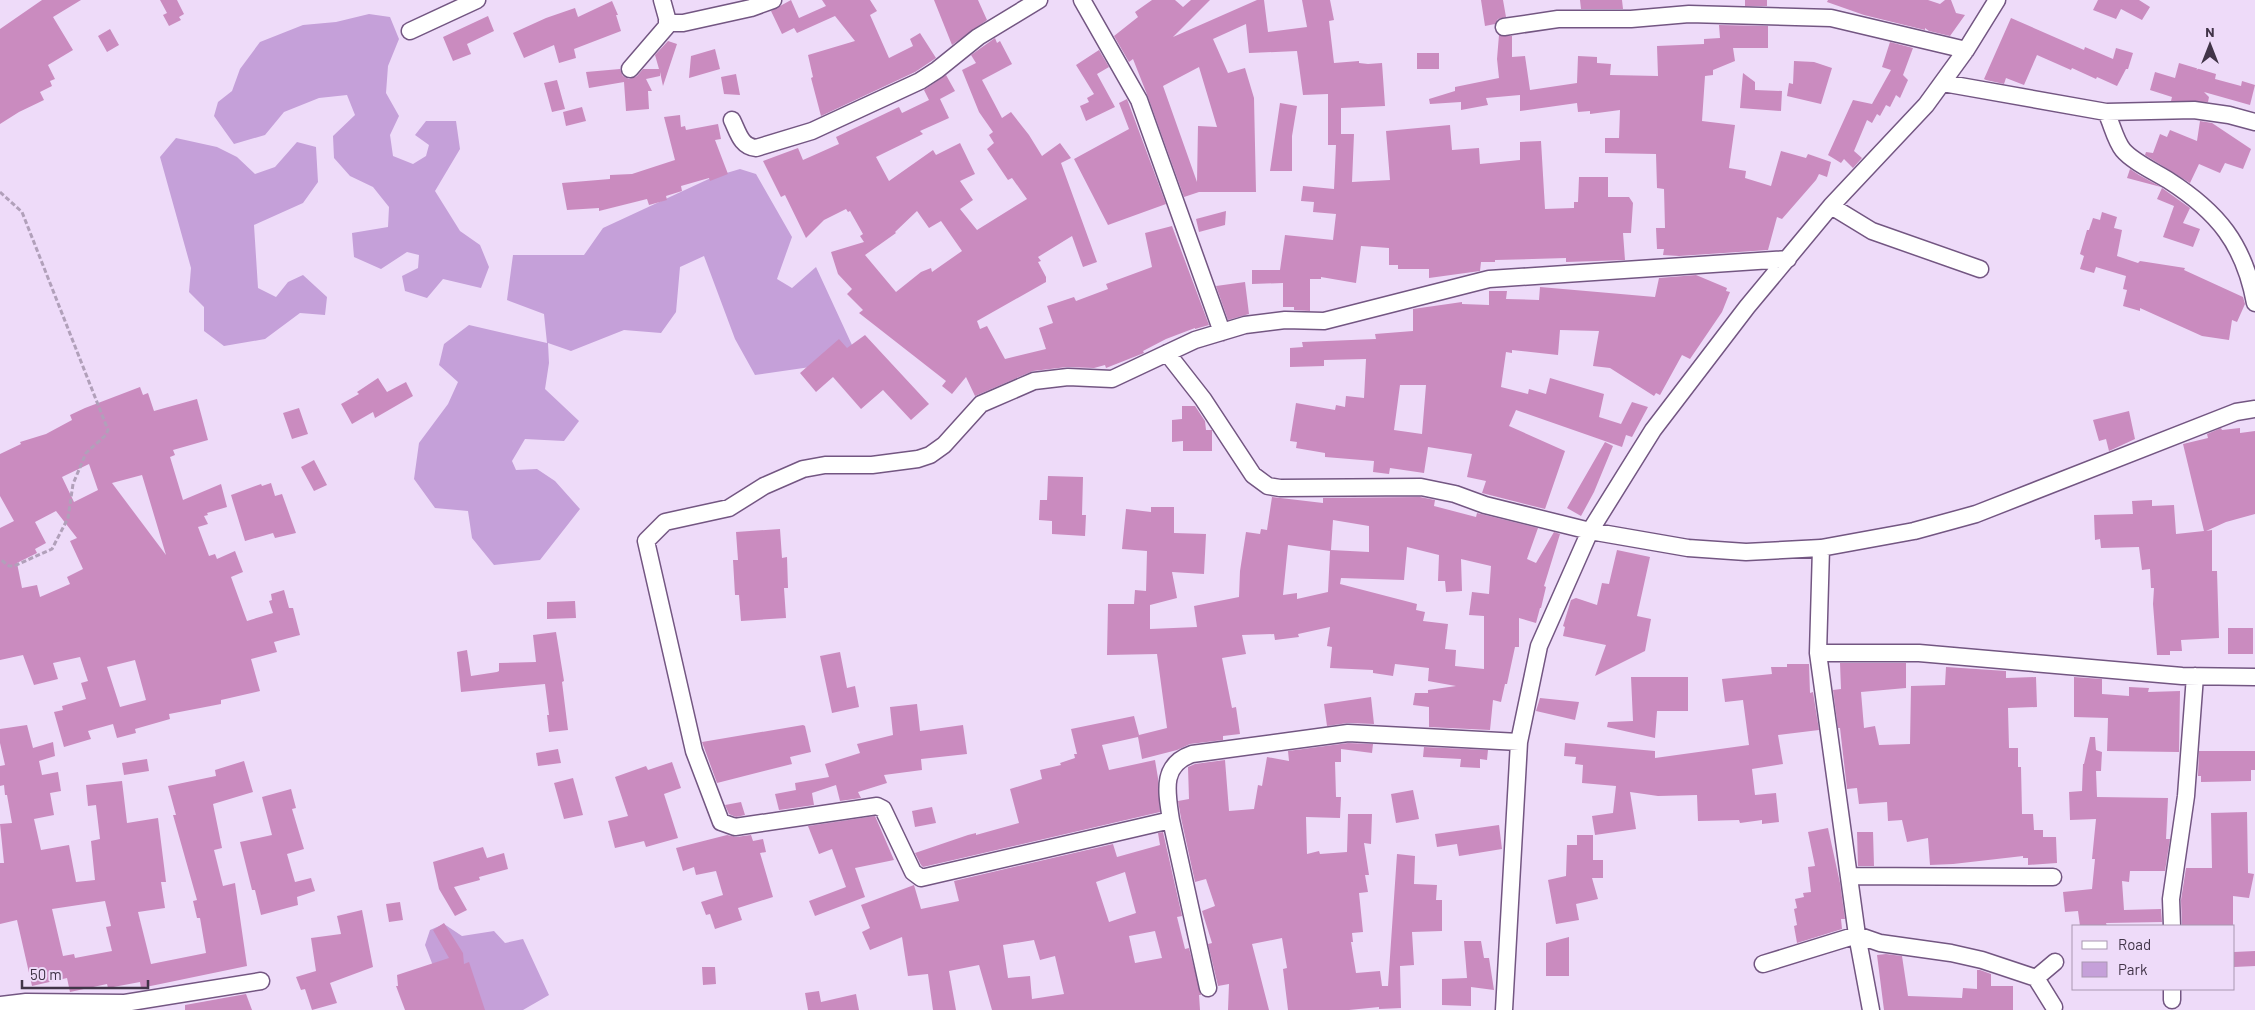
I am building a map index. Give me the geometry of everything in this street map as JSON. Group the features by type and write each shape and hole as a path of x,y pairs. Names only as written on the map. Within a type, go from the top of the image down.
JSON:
{"street":[{"path":"410,30 476,0"},
{"path":"662,0 668,23"},
{"path":"668,23 683,23 751,8 773,0"},
{"path":"732,120 744,144 756,148 812,131 920,81 937,70 978,37 1039,0"},
{"path":"1082,0 1139,100 1222,332"},
{"path":"1504,1010 1519,742 1539,646 1590,531 1653,430 1747,307 1831,206 1926,105 1966,50 1997,0"},
{"path":"1504,27 1558,19 1631,18 1759,8 1831,18 1966,50"},
{"path":"630,69 668,23"},
{"path":"1943,83 2106,112 2194,110 2255,122"},
{"path":"2106,112 2118,143 2124,152 2210,210 2229,234 2250,279 2255,303"},
{"path":"1831,206 1872,232 1980,269"},
{"path":"1171,820 924,878 918,877 913,872 882,810 877,806 735,826 721,822 694,751 646,541 665,522 730,508 764,486 803,469 824,465 872,465 918,459 944,445 981,404 1034,381 1068,377 1112,379 1194,340 1246,325 1276,321 1324,321 1489,279 1788,259"},
{"path":"1167,353 1203,399 1253,475 1268,486 1280,488 1421,487 1454,494 1485,505 1590,531 1698,549 1746,552 1821,548 1914,531 1976,514 2236,412 2255,409"},
{"path":"1821,548 1818,653 1857,935 1871,1010"},
{"path":"1818,653 1919,653 2077,668 2194,676 2255,677"},
{"path":"2172,925 2172,899 2189,766 2194,676"},
{"path":"1208,988 1171,820 1167,789 1170,770 1182,757 1192,754 1348,733 1519,742"},
{"path":"1849,876 2053,877"},
{"path":"1763,964 1857,935 1880,943 1951,953 1982,960 2036,978 2054,1007"},
{"path":"2036,978 2055,962"},
{"path":"0,1005 26,1002 125,1003 261,981"}],"path":[{"path":"0,192 22,212 108,430 106,435 86,453 73,484 68,518 52,549 14,566 9,566 0,559"}],"green space":[{"path":"369,14 390,17 399,39 388,66 386,93 399,116 390,135 393,156 413,164 426,156 429,145 415,135 426,121 456,121 460,149 435,191 460,231 480,245 489,267 481,288 443,279 427,298 405,291 402,276 418,268 419,255 407,252 381,269 354,257 352,233 388,227 389,207 373,187 350,176 334,158 333,136 355,115 347,95 319,98 284,112 265,135 234,144 214,116 218,102 232,91 240,69 260,42 303,25 336,22"},
{"path":"176,138 217,147 237,157 255,174 275,167 297,142 316,147 318,182 303,203 254,225 258,288 276,297 288,282 303,275 327,297 325,315 300,313 265,339 224,346 204,331 204,307 189,292 191,268 160,157"},
{"path":"740,169 756,174 792,237 777,279 792,288 816,267 852,345 845,362 755,375 735,339 704,256 680,267 676,312 661,333 624,330 571,351 548,343 549,363 545,389 579,421 564,441 525,439 512,461 516,470 537,469 555,481 580,509 540,560 494,565 472,538 468,511 435,508 414,479 419,443 448,404 458,382 439,365 444,344 469,325 547,343 544,314 507,300 513,255 584,255 603,228 713,177"},
{"path":"444,924 462,936 494,931 505,943 523,939 549,995 523,1010 450,1010 425,945 430,930"}],"building":[{"path":"42,0 81,0 53,17 73,50 48,65 55,79 50,81 52,86 40,92 44,100 0,124 0,29"},
{"path":"160,0 177,0 184,14 179,17 181,20 169,26 163,15 167,13"},
{"path":"791,0 799,18 826,6 822,0 870,0 877,11 870,15 889,58 913,46 910,39 920,33 936,58 915,72 821,116 811,78 813,77 808,55 855,41 835,16 797,33 794,28 782,34 771,11"},
{"path":"934,0 978,0 987,20 952,45"},
{"path":"1152,0 1175,0 1183,7 1191,0 1210,0 1173,37 1257,0 1264,0 1268,32 1307,27 1302,0 1330,0 1334,20 1329,21 1334,63 1359,61 1359,63 1368,64 1382,63 1385,106 1341,108 1341,134 1354,134 1352,182 1390,180 1386,131 1450,125 1452,150 1479,148 1480,164 1520,160 1520,142 1541,141 1545,209 1574,208 1574,202 1578,202 1579,177 1608,177 1608,197 1629,197 1633,203 1631,233 1623,233 1625,260 1566,262 1566,258 1495,260 1495,262 1481,262 1480,271 1429,278 1429,269 1398,269 1398,265 1389,265 1389,248 1361,246 1356,283 1321,277 1321,279 1310,279 1310,311 1294,310 1294,307 1283,307 1283,283 1252,284 1252,270 1280,270 1285,235 1333,240 1336,214 1313,212 1314,202 1301,201 1303,186 1334,189 1336,145 1328,145 1328,94 1303,95 1297,51 1249,53 1246,24 1213,39 1228,73 1245,68 1254,98 1256,192 1199,192 1184,197 1133,59 1129,62 1114,36 1138,17 1135,12","holes":["1199,67 1217,127 1198,126 1197,182 1163,86"]},
{"path":"1481,0 1503,0 1506,17 1498,19 1495,24 1485,26"},
{"path":"1580,0 1622,0 1623,9 1581,9"},
{"path":"1745,0 1767,0 1767,6 1745,6"},
{"path":"1828,0 1928,0 1940,4 1945,0 1951,0 1956,13 1965,15 1950,36 1929,31 1925,28 1925,30 1864,15 1827,2"},
{"path":"2098,0 2139,0 2150,7 2142,20 2121,9 2116,19 2093,10"},
{"path":"612,1 618,15 616,15 621,31 574,49 576,58 559,63 554,45 524,58 513,33 546,18 575,8 578,17"},
{"path":"488,16 494,31 467,44 471,54 453,61 443,37"},
{"path":"2011,18 2084,50 2085,47 2113,59 2116,48 2133,53 2128,69 2126,69 2117,86 2072,68 2071,70 2037,55 2024,85 2006,78 2004,84 1986,80 1984,79"},
{"path":"1719,25 1768,26 1768,48 1733,48 1735,61 1713,70 1713,75 1705,76 1702,121 1735,125 1729,168 1746,171 1745,178 1771,186 1781,151 1806,158 1808,154 1831,162 1827,177 1819,174 1782,219 1777,217 1768,250 1679,256 1663,255 1664,249 1657,249 1656,228 1665,228 1664,189 1657,188 1656,154 1605,153 1605,138 1619,138 1620,110 1590,114 1590,111 1578,112 1577,103 1520,111 1520,95 1486,98 1488,105 1461,110 1461,102 1430,104 1429,99 1455,91 1455,87 1499,78 1497,59 1499,35 1512,36 1512,57 1525,56 1530,90 1577,83 1578,56 1597,57 1597,63 1611,64 1610,75 1658,76 1657,46 1704,44 1704,39 1720,38"},
{"path":"110,29 119,45 107,52 98,36"},
{"path":"995,38 997,43 1000,41 1012,64 982,80 1002,118 1011,112 1042,156 1060,143 1071,158 1061,163 1097,262 1083,267 1072,236 1038,257 1041,261 1038,262 1046,277 1046,282 977,321 980,329 987,326 1005,359 1046,349 1039,328 1053,323 1047,306 1074,297 1076,301 1108,289 1106,284 1152,267 1145,233 1172,226 1209,325 1166,339 1143,351 1144,353 1106,368 1105,365 1094,368 1067,367 1033,371 975,396 966,377 952,394 942,386 946,381 859,313 863,310 847,294 852,289 838,274 831,252 864,242 860,236 863,234 850,211 848,212 846,209 824,220 806,238 785,195 781,197 763,161 798,148 803,160 839,144 836,137 899,107 902,113 929,100 924,90 946,75 955,91 940,99 949,118 920,131 923,134 876,157 889,181 933,150 936,155 960,143 975,174 960,181 973,200 960,209 977,230 1027,199 1012,178 1008,180 987,149 994,143 989,135 993,132 979,112 962,70 976,63 971,55","holes":["917,211 929,228 941,221 962,251 932,272 931,268 921,272 896,292 865,255 896,233"]},
{"path":"668,41 677,44 663,86 660,72 660,76 646,79 652,91 648,91 649,109 626,111 624,82 589,88 586,72 620,69 623,76 629,79 637,76 643,69 659,69 655,55"},
{"path":"1890,42 1913,48 1903,75 1908,80 1900,98 1896,95 1890,107 1886,105 1880,116 1877,114 1872,123 1867,120 1854,151 1862,158 1853,168 1844,159 1841,163 1828,155 1853,100 1872,104 1891,70 1882,67"},
{"path":"715,49 720,69 689,78 691,56"},
{"path":"1099,50 1109,67 1097,74 1115,107 1086,121 1080,106 1089,102 1087,98 1094,94 1076,65"},
{"path":"1417,53 1439,53 1439,69 1417,69"},
{"path":"1794,61 1814,62 1832,68 1821,104 1787,96 1789,83 1793,84"},
{"path":"2179,63 2216,74 2215,79 2241,86 2242,81 2255,85 2250,105 2204,92 2209,97 2208,102 2171,101 2172,97 2150,90 2155,72 2175,78"},
{"path":"1743,73 1755,82 1755,90 1782,91 1781,111 1740,108"},
{"path":"736,74 740,95 724,94 721,77"},
{"path":"557,80 565,109 552,112 544,83"},
{"path":"1127,99 1166,204 1108,225 1074,159 1129,129 1119,103"},
{"path":"1280,103 1297,106 1292,136 1292,171 1270,171"},
{"path":"582,107 586,121 566,126 563,112"},
{"path":"680,115 681,127 685,126 686,130 718,124 721,139 715,140 728,174 710,181 709,178 681,186 682,191 666,196 667,200 649,205 647,199 599,211 599,208 567,210 562,183 610,179 610,175 632,174 675,160 664,117"},
{"path":"2200,121 2212,123 2251,149 2243,169 2225,163 2220,173 2199,164 2190,183 2145,155 2146,152 2153,153 2160,134 2167,137 2170,130 2197,141"},
{"path":"2130,169 2139,175 2161,187 2127,178"},
{"path":"2162,188 2190,208 2183,223 2200,229 2193,247 2163,237 2174,206 2157,199"},
{"path":"1226,211 1225,225 1199,232 1196,219"},
{"path":"2102,212 2117,217 2114,228 2122,230 2117,256 2138,263 2140,261 2185,268 2184,270 2243,297 2245,304 2237,322 2232,320 2229,340 2202,336 2140,308 2140,311 2123,306 2127,290 2123,289 2126,276 2096,267 2094,273 2080,269 2084,256 2080,254 2087,230 2089,230 2093,218 2100,220"},
{"path":"1696,275 1727,288 1726,291 1730,292 1722,312 1690,359 1682,355 1660,395 1656,393 1654,396 1610,368 1593,366 1599,331 1560,330 1558,355 1512,350 1512,353 1506,352 1501,387 1528,394 1529,389 1546,394 1550,378 1604,394 1599,417 1621,424 1632,402 1648,407 1632,437 1626,435 1622,447 1516,410 1509,426 1565,451 1545,509 1482,493 1486,481 1467,477 1472,454 1428,447 1424,473 1390,468 1389,474 1373,472 1374,461 1325,457 1325,453 1296,448 1297,442 1290,441 1296,403 1335,410 1336,405 1345,407 1346,396 1364,398 1366,359 1324,360 1324,366 1290,367 1290,348 1303,347 1302,342 1376,339 1375,334 1413,331 1413,309 1462,302 1462,304 1489,305 1489,291 1507,291 1506,299 1539,300 1540,287 1655,297 1659,278","holes":["1400,385 1426,385 1422,434 1394,430"]},
{"path":"1245,282 1249,314 1228,320 1216,286"},
{"path":"865,335 929,404 911,420 883,390 861,409 833,377 816,392 800,373 839,339 847,348"},
{"path":"378,378 387,392 406,382 413,396 375,418 373,412 352,424 341,404 359,394 357,392"},
{"path":"140,387 143,395 148,393 154,411 197,399 208,440 173,450 175,455 170,457 183,500 221,484 227,507 207,513 208,515 204,516 208,524 198,527 209,556 215,554 217,559 235,551 243,572 231,577 247,621 273,613 269,601 272,600 271,594 284,590 289,608 293,608 300,635 274,642 277,652 251,659 260,691 221,700 221,704 169,714 170,719 135,729 136,733 117,738 113,724 88,731 91,739 64,747 54,712 63,710 62,706 86,699 81,683 88,681 80,657 53,663 58,679 34,685 23,655 0,660 0,528 14,521 0,496 0,454 21,444 20,442 46,434 72,420 70,415","holes":["89,464 98,490 74,502 62,477","142,475 166,555 112,483","56,511 77,538 70,541 83,569 67,577 70,584 40,597 37,585 22,588 17,563 37,553 35,549 46,543 35,522","135,660 146,700 120,707 107,667"]},
{"path":"1182,406 1195,406 1205,421 1206,430 1212,430 1212,451 1183,451 1183,441 1172,442 1172,420 1182,419"},
{"path":"299,408 308,434 292,439 283,413"},
{"path":"2129,411 2135,439 2109,451 2106,439 2099,441 2093,420"},
{"path":"2221,428 2222,430 2240,428 2240,433 2255,431 2255,514 2226,522 2206,531 2212,530 2212,571 2217,571 2219,638 2181,640 2182,651 2170,651 2170,655 2157,655 2153,604 2154,588 2151,588 2150,569 2142,570 2139,547 2101,548 2100,539 2095,540 2094,515 2133,514 2132,501 2152,500 2152,506 2174,505 2176,534 2204,531 2183,444 2208,438 2207,434"},
{"path":"1605,442 1613,446 1594,492 1581,516 1567,508"},
{"path":"314,460 327,485 314,491 301,467"},
{"path":"1048,476 1083,477 1082,515 1086,515 1085,536 1052,534 1052,521 1039,520 1040,500 1047,500"},
{"path":"271,483 275,496 282,494 296,533 275,538 273,533 245,541 231,495 261,484 262,486"},
{"path":"1272,497 1323,503 1323,498 1420,497 1435,500 1434,506 1476,517 1477,513 1538,528 1527,559 1536,563 1554,532 1560,534 1544,586 1546,587 1536,623 1519,618 1519,647 1515,647 1501,702 1493,700 1490,730 1429,727 1429,707 1413,705 1415,693 1428,693 1428,690 1456,686 1428,681 1429,668 1395,664 1393,676 1373,673 1373,670 1330,668 1332,647 1327,646 1330,627 1298,634 1299,637 1275,640 1274,634 1242,635 1246,654 1222,658 1232,708 1236,707 1240,734 1223,736 1223,740 1190,744 1177,750 1142,759 1138,737 1102,745 1109,770 1155,760 1160,812 923,867 921,865 915,853 968,835 976,833 976,835 1019,823 1010,789 1042,779 1040,770 1061,765 1060,763 1075,758 1074,754 1077,754 1071,729 1134,716 1139,735 1167,728 1157,654 1107,655 1108,604 1134,604 1135,590 1146,591 1147,551 1122,549 1126,509 1151,512 1151,507 1174,507 1174,533 1206,534 1204,574 1172,572 1177,598 1150,605 1150,629 1197,627 1194,606 1239,597 1240,571 1246,532 1260,534 1261,529 1267,530","holes":["1333,520 1369,526 1369,552 1331,550","1288,545 1330,551 1328,592 1297,599 1297,593 1283,595","1407,547 1439,555 1438,581 1445,581 1446,592 1462,591 1461,559 1491,566 1489,594 1472,592 1469,615 1484,616 1484,669 1455,666 1456,650 1445,649 1448,624 1423,621 1425,612 1416,610 1417,604 1340,584 1341,578 1404,580"]},
{"path":"780,529 782,558 787,557 788,588 784,588 786,618 741,621 739,595 735,595 733,560 738,560 736,532"},
{"path":"1617,550 1650,557 1637,616 1651,619 1645,651 1595,676 1606,645 1563,636 1565,627 1563,626 1571,600 1576,598 1597,605 1602,583 1609,584"},
{"path":"575,601 576,618 547,619 547,602"},
{"path":"2228,628 2253,628 2253,654 2228,654"},
{"path":"556,632 564,681 562,682 568,730 549,732 545,684 461,692 457,652 467,650 471,676 497,672 499,671 499,663 536,662 533,635"},
{"path":"840,652 847,688 855,686 859,707 832,713 820,656"},
{"path":"1840,663 1906,663 1906,688 1861,692 1864,728 1875,726 1879,745 1910,744 1911,686 1945,685 1946,667 2006,671 2006,678 2036,677 2037,707 2008,708 2009,748 2018,748 2018,767 2021,767 2022,814 2033,814 2034,830 2043,830 2043,837 2056,837 2057,863 2028,865 2028,858 2023,858 2023,856 1930,865 1928,838 1907,842 1902,820 1888,821 1887,802 1859,804 1857,788 1847,789 1840,728 1838,728 1833,690 1841,689"},
{"path":"1787,664 1809,664 1810,693 1813,692 1819,730 1778,735 1783,764 1752,769 1755,795 1776,793 1779,822 1762,824 1762,820 1740,823 1739,820 1698,821 1697,795 1658,796 1630,792 1636,829 1595,835 1592,816 1613,813 1616,786 1582,783 1583,765 1575,764 1576,757 1564,756 1565,743 1655,751 1655,758 1749,745 1743,700 1725,702 1722,679 1772,674 1771,667 1787,667"},
{"path":"1631,677 1688,677 1688,711 1657,711 1655,738 1607,727 1608,722 1633,721"},
{"path":"2074,677 2102,679 2102,694 2129,696 2129,687 2149,688 2148,692 2180,691 2179,752 2107,751 2108,718 2074,717"},
{"path":"1371,697 1374,724 1348,723 1327,726 1324,704"},
{"path":"1540,698 1579,702 1575,720 1536,711"},
{"path":"917,704 920,731 963,725 967,754 921,759 922,770 884,775 887,783 858,792 861,798 840,801 836,785 812,793 814,805 779,810 775,794 796,790 795,783 829,777 825,764 860,753 857,744 893,735 890,707"},
{"path":"27,725 33,748 53,742 55,756 39,761 42,775 58,772 61,791 50,793 54,815 34,819 41,850 69,845 76,882 95,880 91,841 100,839 96,805 88,806 86,785 122,781 127,823 158,818 166,882 161,882 165,908 138,912 151,964 206,953 200,918 197,918 193,901 197,900 173,815 176,815 168,786 216,776 215,770 244,761 253,792 213,804 222,848 214,850 223,886 235,883 247,966 141,988 140,982 108,988 107,984 70,992 67,978 32,986 17,920 0,924 0,863 4,863 0,824 12,823 4,785 0,786 0,766 5,765 0,743 0,729","holes":["105,901 111,926 106,927 112,951 75,958 74,954 63,956 52,909"]},
{"path":"805,726 811,752 790,757 792,764 717,783 702,742"},
{"path":"2090,737 2095,737 2096,750 2102,752 2101,771 2096,771 2097,797 2168,798 2166,839 2170,839 2165,871 2130,871 2129,882 2122,881 2124,910 2161,909 2162,922 2080,925 2078,911 2065,912 2063,892 2092,889 2095,859 2092,859 2096,819 2070,820 2069,792 2082,791 2084,764"},
{"path":"1348,743 1373,744 1372,753 1341,749 1341,762 1335,762 1336,797 1341,797 1340,818 1306,817 1307,854 1319,851 1320,854 1347,852 1348,814 1372,814 1371,844 1364,843 1369,875 1365,875 1368,892 1359,893 1363,932 1352,933 1353,942 1351,942 1356,973 1380,971 1382,986 1388,986 1397,854 1415,856 1414,884 1437,885 1436,900 1442,900 1442,931 1412,932 1414,965 1400,966 1401,1008 1288,1010 1283,969 1287,968 1282,938 1252,944 1269,1010 1228,1010 1229,984 1218,986 1208,944 1212,943 1202,911 1215,906 1206,879 1195,882 1178,801 1189,799 1188,767 1195,764 1225,760 1229,811 1254,809 1258,785 1262,786 1267,757 1289,761 1288,751"},
{"path":"1424,747 1488,750 1487,760 1480,759 1480,768 1460,767 1461,759 1423,757"},
{"path":"558,749 561,763 538,766 536,753"},
{"path":"2199,751 2255,751 2255,770 2251,770 2251,781 2201,782 2201,776 2198,776"},
{"path":"147,759 149,771 124,775 122,763"},
{"path":"672,762 681,788 664,794 678,838 646,847 644,841 615,848 608,821 628,816 615,777 646,766 648,770"},
{"path":"573,778 583,815 564,819 554,783"},
{"path":"291,789 296,808 292,809 304,849 287,854 295,882 311,878 315,891 297,897 298,905 261,915 255,890 252,890 240,842 272,835 262,797"},
{"path":"1413,790 1419,819 1396,823 1391,794"},
{"path":"741,802 745,815 736,817 729,814 725,805"},
{"path":"932,807 936,823 915,827 912,811"},
{"path":"2247,812 2248,873 2254,874 2249,898 2233,896 2233,925 2182,925 2181,900 2186,868 2212,868 2211,813"},
{"path":"875,816 894,860 855,868 865,897 815,916 809,901 846,887 832,849 819,854 808,826"},
{"path":"1499,825 1502,849 1459,856 1457,844 1437,847 1435,834"},
{"path":"1828,828 1840,883 1845,919 1841,919 1842,929 1797,943 1794,926 1797,925 1794,909 1797,908 1795,899 1804,897 1803,893 1811,892 1808,867 1815,866 1808,832"},
{"path":"1163,832 1182,916 1177,917 1185,949 1189,948 1201,995 1199,995 1200,1010 992,1010 979,965 949,971 956,1010 933,1010 928,974 908,976 902,937 870,950 862,932 870,928 861,905 914,885 921,909 959,901 954,881 1113,844 1117,857 1160,845 1158,833","holes":["1125,872 1136,913 1109,922 1096,882","1155,931 1162,958 1135,963 1129,936","1034,940 1040,960 1055,956 1064,994 1032,999 1030,976 1008,978 1003,945"]},
{"path":"1857,832 1873,832 1874,866 1858,866"},
{"path":"727,835 736,837 751,835 753,841 763,839 766,852 760,853 773,897 738,908 742,920 715,929 710,914 706,915 701,902 723,895 716,871 696,875 694,867 683,871 676,848"},
{"path":"1577,835 1593,835 1593,860 1603,860 1603,878 1592,878 1598,899 1576,904 1579,920 1556,924 1548,880 1566,876 1567,845 1577,845"},
{"path":"483,847 487,858 504,853 508,869 479,877 480,880 454,887 467,910 455,916 439,889 433,862"},
{"path":"400,902 403,920 389,922 386,904"},
{"path":"362,910 373,967 330,983 337,1003 312,1010 305,989 301,990 296,977 316,971 311,938 341,934 337,916"},
{"path":"444,923 463,953 464,964 469,962 485,1010 405,1010 396,986 398,986 397,975 449,958 433,930"},
{"path":"1569,937 1569,976 1546,976 1546,943"},
{"path":"1464,941 1481,941 1484,958 1489,958 1494,990 1471,987 1471,1006 1442,1005 1442,979 1467,978"},
{"path":"2255,951 2255,966 2235,967 2235,952"},
{"path":"1877,955 1902,956 1908,996 1962,998 1963,988 1977,989 1977,970 1980,970 1991,974 1991,986 2013,986 2013,1010 1884,1010"},
{"path":"702,967 715,967 716,984 703,985"},
{"path":"819,991 821,1002 856,994 859,1010 808,1010 805,993"},
{"path":"246,994 252,1010 185,1010 185,1005"}]}
